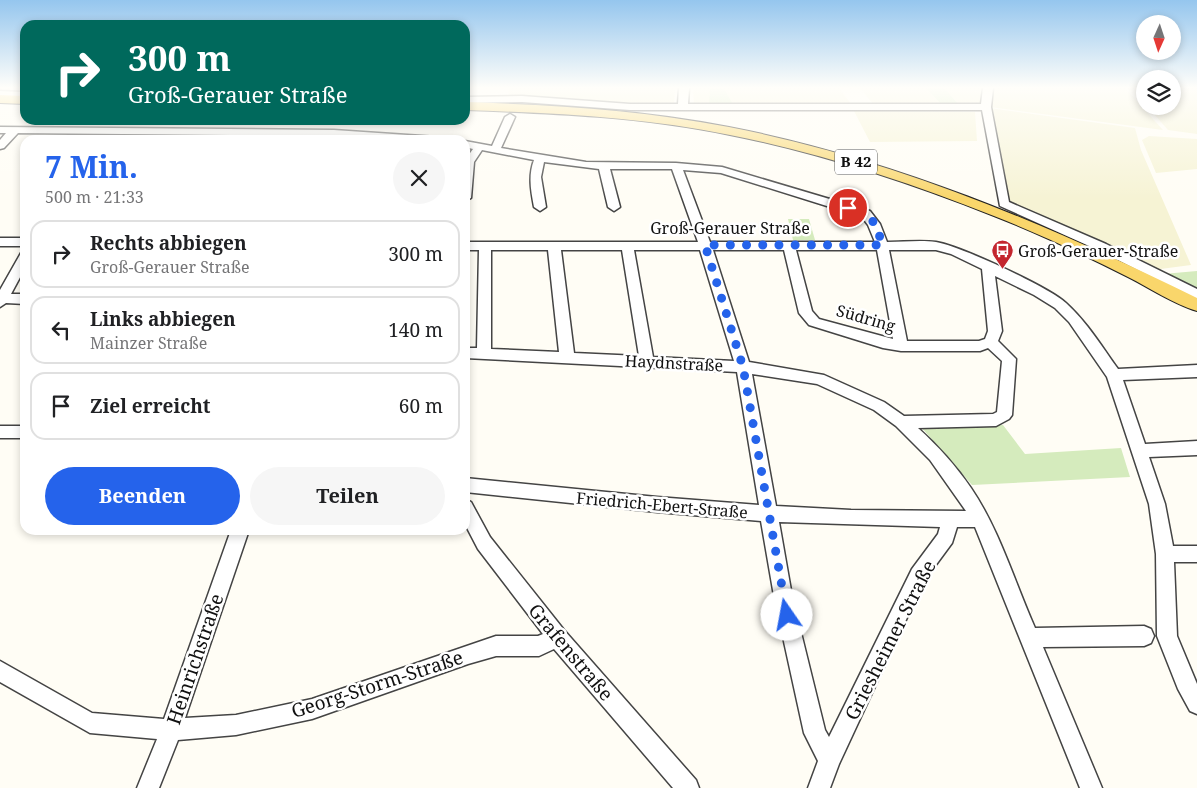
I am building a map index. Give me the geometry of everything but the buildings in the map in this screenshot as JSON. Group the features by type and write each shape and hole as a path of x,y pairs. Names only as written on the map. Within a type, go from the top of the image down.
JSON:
{"main road":[{"name":"B 42","path":"690,125 744,134 812,150 898,175 996,210 1086,250 1197,306"}],"street":[{"path":"495,150 507,125"},
{"path":"989,125 1004,204 1102,247 1197,295"},
{"path":"0,130 79,135"},
{"path":"0,146 16,130"},
{"path":"470,145 540,159 604,166 702,166 722,170 866,214 872,219 883,245 901,346"},
{"path":"470,159 479,146"},
{"path":"540,159 534,175 540,207"},
{"path":"604,166 614,207"},
{"path":"676,166 705,245 743,367 783,596 815,733 829,760"},
{"path":"0,242 20,242"},
{"name":"Südring","path":"789,245 806,313 814,322 901,346 980,346 990,342"},
{"name":"Groß-Gerauer Straße","path":"470,246 936,246 955,250 1039,292 1060,305 1074,319 1114,374 1157,504 1166,554 1168,636 1191,682 1197,704"},
{"path":"484,354 485,246"},
{"path":"554,246 567,358"},
{"path":"627,246 647,361"},
{"path":"20,265 1,299 20,299"},
{"path":"902,422 996,420 1004,415 1009,359 990,342 995,332 988,268"},
{"name":"Haydnstraße","path":"470,353 743,367 819,379 879,406 902,422 936,454 966,493 980,519 1091,788"},
{"path":"1114,374 1197,371"},
{"path":"0,432 20,432"},
{"path":"1140,451 1197,448"},
{"name":"Friedrich-Ebert-Straße","path":"470,486 648,505 770,514 950,520"},
{"name":"Grafenstraße","path":"470,517 489,550 557,637 688,788"},
{"path":"950,520 980,519"},
{"name":"Griesheimer Straße","path":"819,788 829,760 918,575 946,537 950,520"},
{"name":"Heinrichstraße","path":"148,788 171,730 238,535"},
{"path":"1166,554 1197,554"},
{"path":"1029,638 1144,636"},
{"name":"Georg-Storm-Straße","path":"0,671 90,723 171,730 236,725 312,708 468,654 496,646 539,646 557,637"}],"shaded area":[{"path":"861,125 976,125 977,141 870,142"},
{"path":"992,125 1111,125 1135,128 1141,150 1191,265 1153,270 1011,206 1007,201"},
{"path":"1124,125 1158,125 1163,130"},
{"path":"1163,125 1197,125 1197,134 1168,130"},
{"path":"1149,136 1197,139 1197,169 1156,173 1142,140"}],"green space":[{"path":"788,219 809,219 815,240 793,240"},
{"path":"1197,271 1197,291 1163,274"},
{"path":"1003,425 1025,454 1121,448 1130,477 972,485 921,427"}],"place":[{"name":"Groß-Gerauer-Straße","path":"1002,270"}],"route":[{"path":"787,615 743,367 705,245 883,245 872,219 866,214 848,208"}]}
